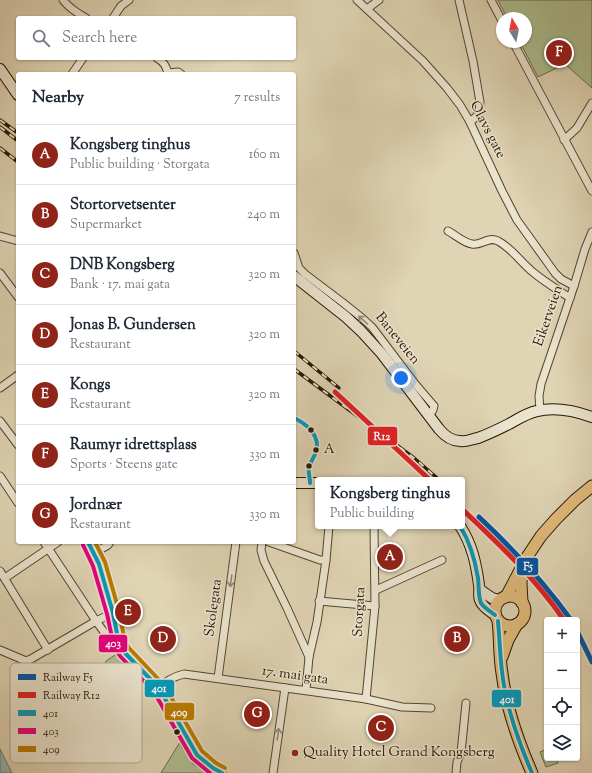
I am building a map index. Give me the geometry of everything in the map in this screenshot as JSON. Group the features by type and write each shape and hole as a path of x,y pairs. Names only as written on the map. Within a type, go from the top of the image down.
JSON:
{"main road":[{"path":"0,69 16,92"},
{"name":"Baneveien","path":"296,278 346,316 362,331 382,354 443,434 456,440 464,441 482,436 526,414 540,410"},
{"path":"540,410 571,412 592,417"},
{"path":"296,483 315,483"},
{"path":"532,773 521,747 510,714 503,681 495,608 514,581 541,536 575,500 592,486"},
{"path":"567,508 592,495"},
{"path":"462,529 473,551 480,590 480,602 504,625 507,626 514,626 517,624 522,620 524,613 521,583 522,568"},
{"path":"480,590 492,598 513,597 520,600 522,603"},
{"path":"501,662 506,644 517,624"}],"street":[{"path":"63,0 67,6 83,16"},
{"path":"114,16 121,6 129,0"},
{"name":"Olavs gate","path":"358,0 423,61 448,88 470,122 502,191 518,220 555,272 562,279 574,286"},
{"path":"367,9 379,0"},
{"path":"459,0 473,61 480,102 477,116 470,122"},
{"path":"491,0 497,12"},
{"path":"516,48 592,191"},
{"path":"73,72 82,60"},
{"path":"161,60 166,66 168,72"},
{"path":"564,140 577,128 592,103"},
{"path":"448,231 467,243 472,244 480,244 483,241 492,239 497,240 511,249 533,273 570,298"},
{"name":"Eikerveien","path":"540,410 539,396 541,384 585,249 592,232"},
{"path":"0,236 16,240"},
{"name":"Baneveien","path":"296,259 299,268 304,274 342,302 372,327 434,406 429,416"},
{"path":"0,273 16,294"},
{"path":"0,388 16,376"},
{"path":"0,421 16,443"},
{"path":"1,480 16,500"},
{"path":"306,690 309,657 317,622 326,560 329,529"},
{"name":"Storgata","path":"366,699 376,606 374,529"},
{"path":"45,544 115,647 119,644"},
{"path":"5,578 55,544"},
{"path":"89,544 99,564 113,613 119,644 124,652 135,663"},
{"path":"94,553 109,544"},
{"name":"Skolegata","path":"218,678 236,544"},
{"path":"262,544 261,550 264,561 309,657"},
{"path":"275,544 320,560 326,560"},
{"path":"376,590 442,560"},
{"path":"0,571 48,650"},
{"path":"319,601 376,606"},
{"path":"0,650 26,661 48,650 96,621 113,613"},
{"path":"142,671 159,688 197,755 213,768 222,773"},
{"name":"17. mai gata","path":"159,688 174,676 184,674 366,699 402,707 432,708"},
{"path":"273,773 285,688"},
{"path":"456,773 457,762 461,753 466,703"}],"green space":[{"path":"498,0 592,0 592,88 565,64 538,77 523,48 532,48 532,12 504,12"},
{"path":"115,655 123,663 105,663"},
{"path":"180,742 193,764 209,773 161,773"},
{"path":"544,750 544,761 557,761 558,763 546,767 540,752"}],"water":[{"path":"0,749 12,773 0,773"}],"railway":[{"path":"0,120 16,132"},
{"path":"0,127 16,139"},
{"path":"0,148 16,160"},
{"path":"296,353 339,388"},
{"path":"296,370 414,458 436,477"}],"rail line":[{"name":"R12","path":"335,392 427,477"},
{"name":"R12","path":"465,512 503,548 529,576 562,617"},
{"name":"F5","path":"479,517 528,566 569,617"},
{"name":"F5","path":"580,637 592,662"}],"transit line":[{"name":"401","path":"296,419 308,427 315,436 317,446 316,452 309,467 310,483"},
{"name":"401","path":"462,529 467,538 474,558 481,603 495,615"},
{"name":"401","path":"89,544 99,564 113,613 119,644 124,652 135,663"},
{"name":"409","path":"96,544 105,562 119,611 125,642 164,685 202,751 216,763 225,768"},
{"name":"403","path":"83,545 93,566 107,614 114,647 127,663"},
{"name":"401","path":"498,621 506,697 515,730 532,773"},
{"name":"401","path":"142,671 159,688 197,755 213,768 222,773"},
{"name":"403","path":"142,679 154,692 192,758 210,773"}],"place":[{"name":"Raumyr idrettsplass","path":"559,53"},
{"name":"A","path":"316,450"},
{"name":"Kongsberg tinghus","path":"390,557"},
{"name":"Kongs","path":"128,612"},
{"name":"Jonas B. Gundersen","path":"163,639"},
{"name":"Stortorvetsenter","path":"457,639"},
{"name":"Jordnær","path":"257,714"},
{"name":"DNB Kongsberg","path":"381,728"},
{"name":"Quality Hotel Grand Kongsberg","path":"295,753"}]}
